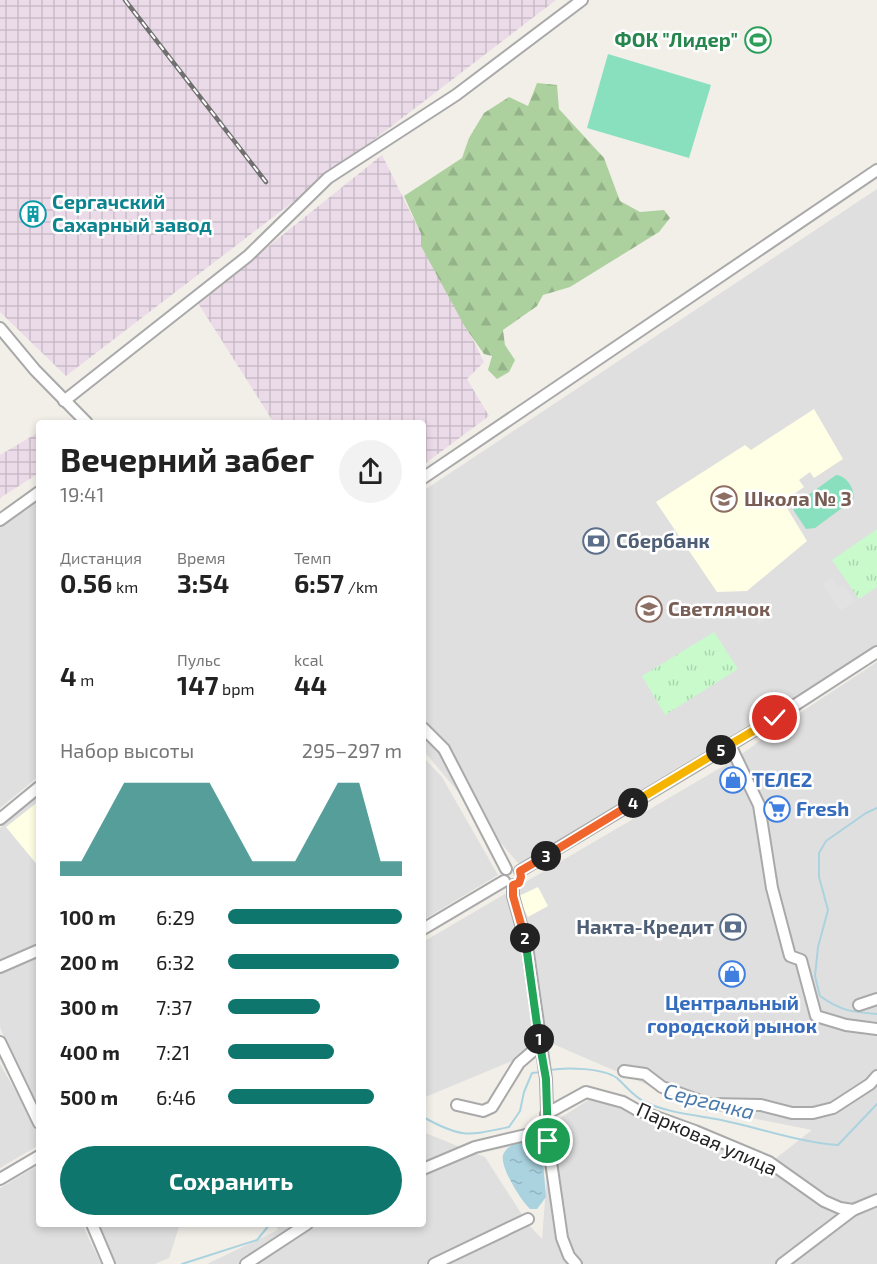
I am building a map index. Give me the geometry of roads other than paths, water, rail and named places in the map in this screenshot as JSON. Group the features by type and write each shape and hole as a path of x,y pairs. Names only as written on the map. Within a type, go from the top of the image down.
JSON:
{"street":[{"path":"64,401 248,256 328,178 456,95 582,0"},
{"path":"426,476 877,170"},
{"path":"0,328 64,401 84,420"},
{"path":"0,520 36,494"},
{"path":"520,871 730,745 877,652"},
{"path":"426,731 444,749 507,869"},
{"path":"730,745 759,805 772,888 787,945 790,956 801,960 816,1016 846,1025 877,1029"},
{"path":"0,819 36,789"},
{"path":"520,871 511,867 503,874 509,883 527,946 546,1079 548,1141 562,1238 569,1261"},
{"path":"426,927 509,883 519,883 520,871"},
{"path":"0,967 36,951"},
{"path":"859,1005 877,999"},
{"path":"0,1042 36,1117"},
{"path":"457,1105 483,1111 492,1107 519,1063 541,1050"},
{"path":"624,1071 645,1074 662,1087 709,1104 761,1106 792,1113 813,1113 833,1108 870,1084 877,1076"},
{"name":"Парковая улица","path":"426,1168 475,1147 534,1133 546,1117 586,1092 623,1102 637,1110 769,1162 824,1202 853,1210"},
{"path":"0,1179 36,1158"},
{"path":"782,1264 853,1210 877,1200"},
{"path":"434,1264 528,1219"},
{"path":"93,1227 109,1264"},
{"path":"246,1264 302,1227"}],"water":[{"path":"525,1139 536,1142 542,1151 546,1197 537,1209 530,1209 522,1199 512,1184 503,1160 507,1149"}],"waterway":[{"name":"Сергачка","path":"877,808 826,841 819,853 819,877 828,910 818,947 815,976 820,996 827,1001 847,1010 877,1014"},
{"name":"Сергачка","path":"550,1070 575,1069 603,1072 617,1078 641,1100 663,1109 808,1141 838,1145 877,1104"},
{"name":"Сергачка","path":"426,1118 447,1129 464,1133 509,1127 520,1111 524,1092 532,1073 541,1072"},
{"name":"Сергачка","path":"182,1264 257,1240 268,1227"}],"railway":[{"path":"125,0 266,182"}],"place":[{"name":"ФОК \"Лидер\"","path":"758,40"},
{"name":"Сергачский Сахарный завод","path":"33,214"},
{"name":"Школа № 3","path":"724,499"},
{"name":"Сбербанк","path":"596,541"},
{"name":"Светлячок","path":"649,609"},
{"name":"ТЕЛЕ2","path":"733,780"},
{"name":"Fresh","path":"777,809"},
{"name":"Накта-Кредит","path":"733,927"},
{"name":"Центральный городской рынок","path":"732,974"}]}
